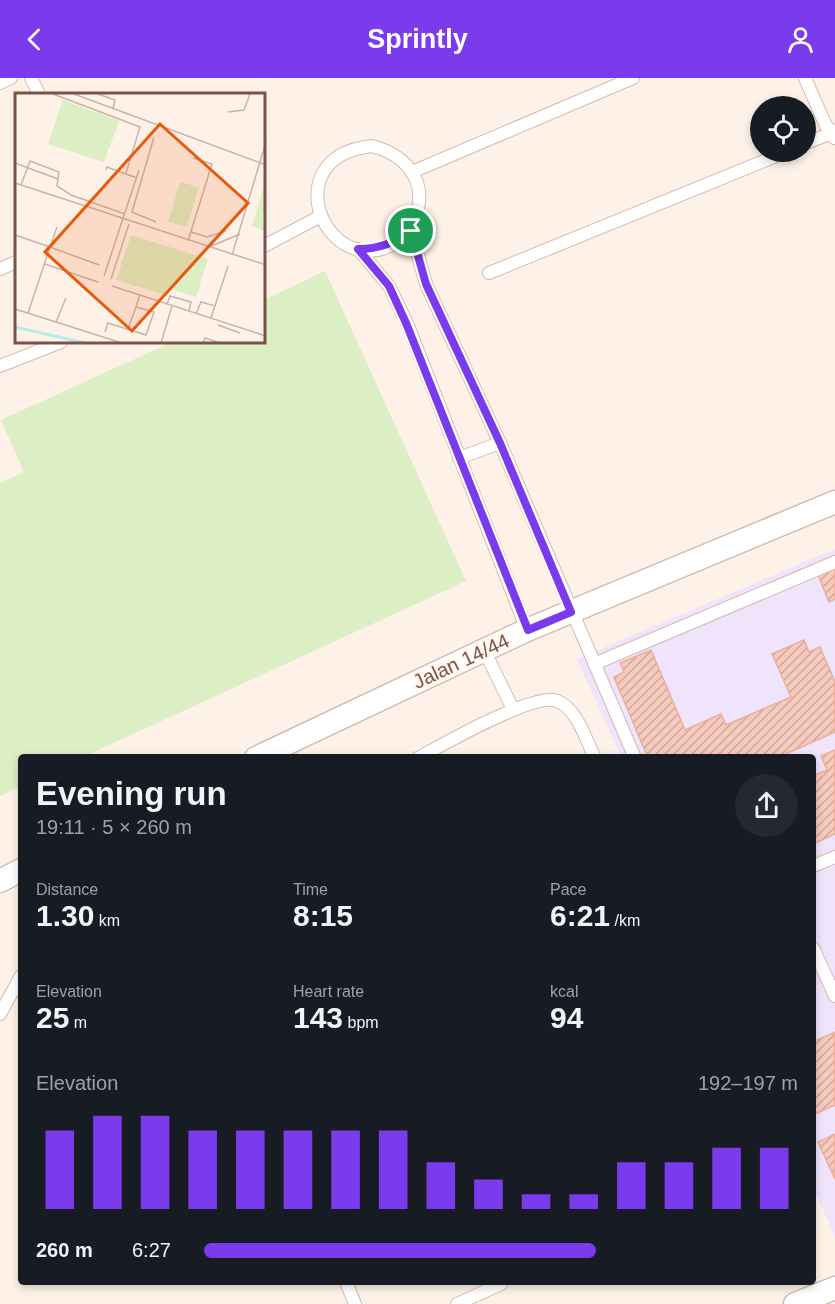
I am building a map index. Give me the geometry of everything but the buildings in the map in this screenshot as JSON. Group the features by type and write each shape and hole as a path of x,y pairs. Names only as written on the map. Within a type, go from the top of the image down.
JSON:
{"street":[{"name":"Jalan 14/44","path":"264,754 528,630 835,502"},
{"path":"0,881 18,872"},
{"path":"795,1304 835,1288"}],"lane":[{"path":"0,83 11,78"},
{"path":"31,78 38,93"},
{"path":"412,172 633,78"},
{"path":"805,78 826,126 834,135 816,140"},
{"path":"411,231 393,244 376,249 358,249 342,243 329,232 319,217 316,200 319,182 327,167 340,155 355,148 372,146 388,150 402,159 412,172 419,187 420,204 411,231 426,284 500,443 633,754"},
{"path":"489,273 761,162"},
{"path":"266,245 319,217"},
{"path":"358,249 380,274 397,302 528,630"},
{"path":"0,269 15,262"},
{"path":"0,366 56,344"},
{"path":"459,459 500,443"},
{"path":"594,664 835,562"},
{"path":"484,650 513,709"},
{"path":"426,754 513,709 542,700 556,700 567,707 577,720 592,754"},
{"path":"816,865 835,857"},
{"path":"816,955 835,996"},
{"path":"0,1014 18,981"},
{"path":"347,1285 355,1304"},
{"path":"457,1304 499,1285"}],"shaded area":[{"path":"835,549 835,1237 816,1194 816,754 620,754 577,659"}],"green space":[{"path":"325,271 466,581 90,754 18,754 18,787 0,796 0,483 24,472 1,420 168,344 266,344 266,299"}],"route":[{"path":"411,231 426,284 500,443 571,612 528,630 406,323 389,286 358,249 376,249 393,244 411,231"}]}
